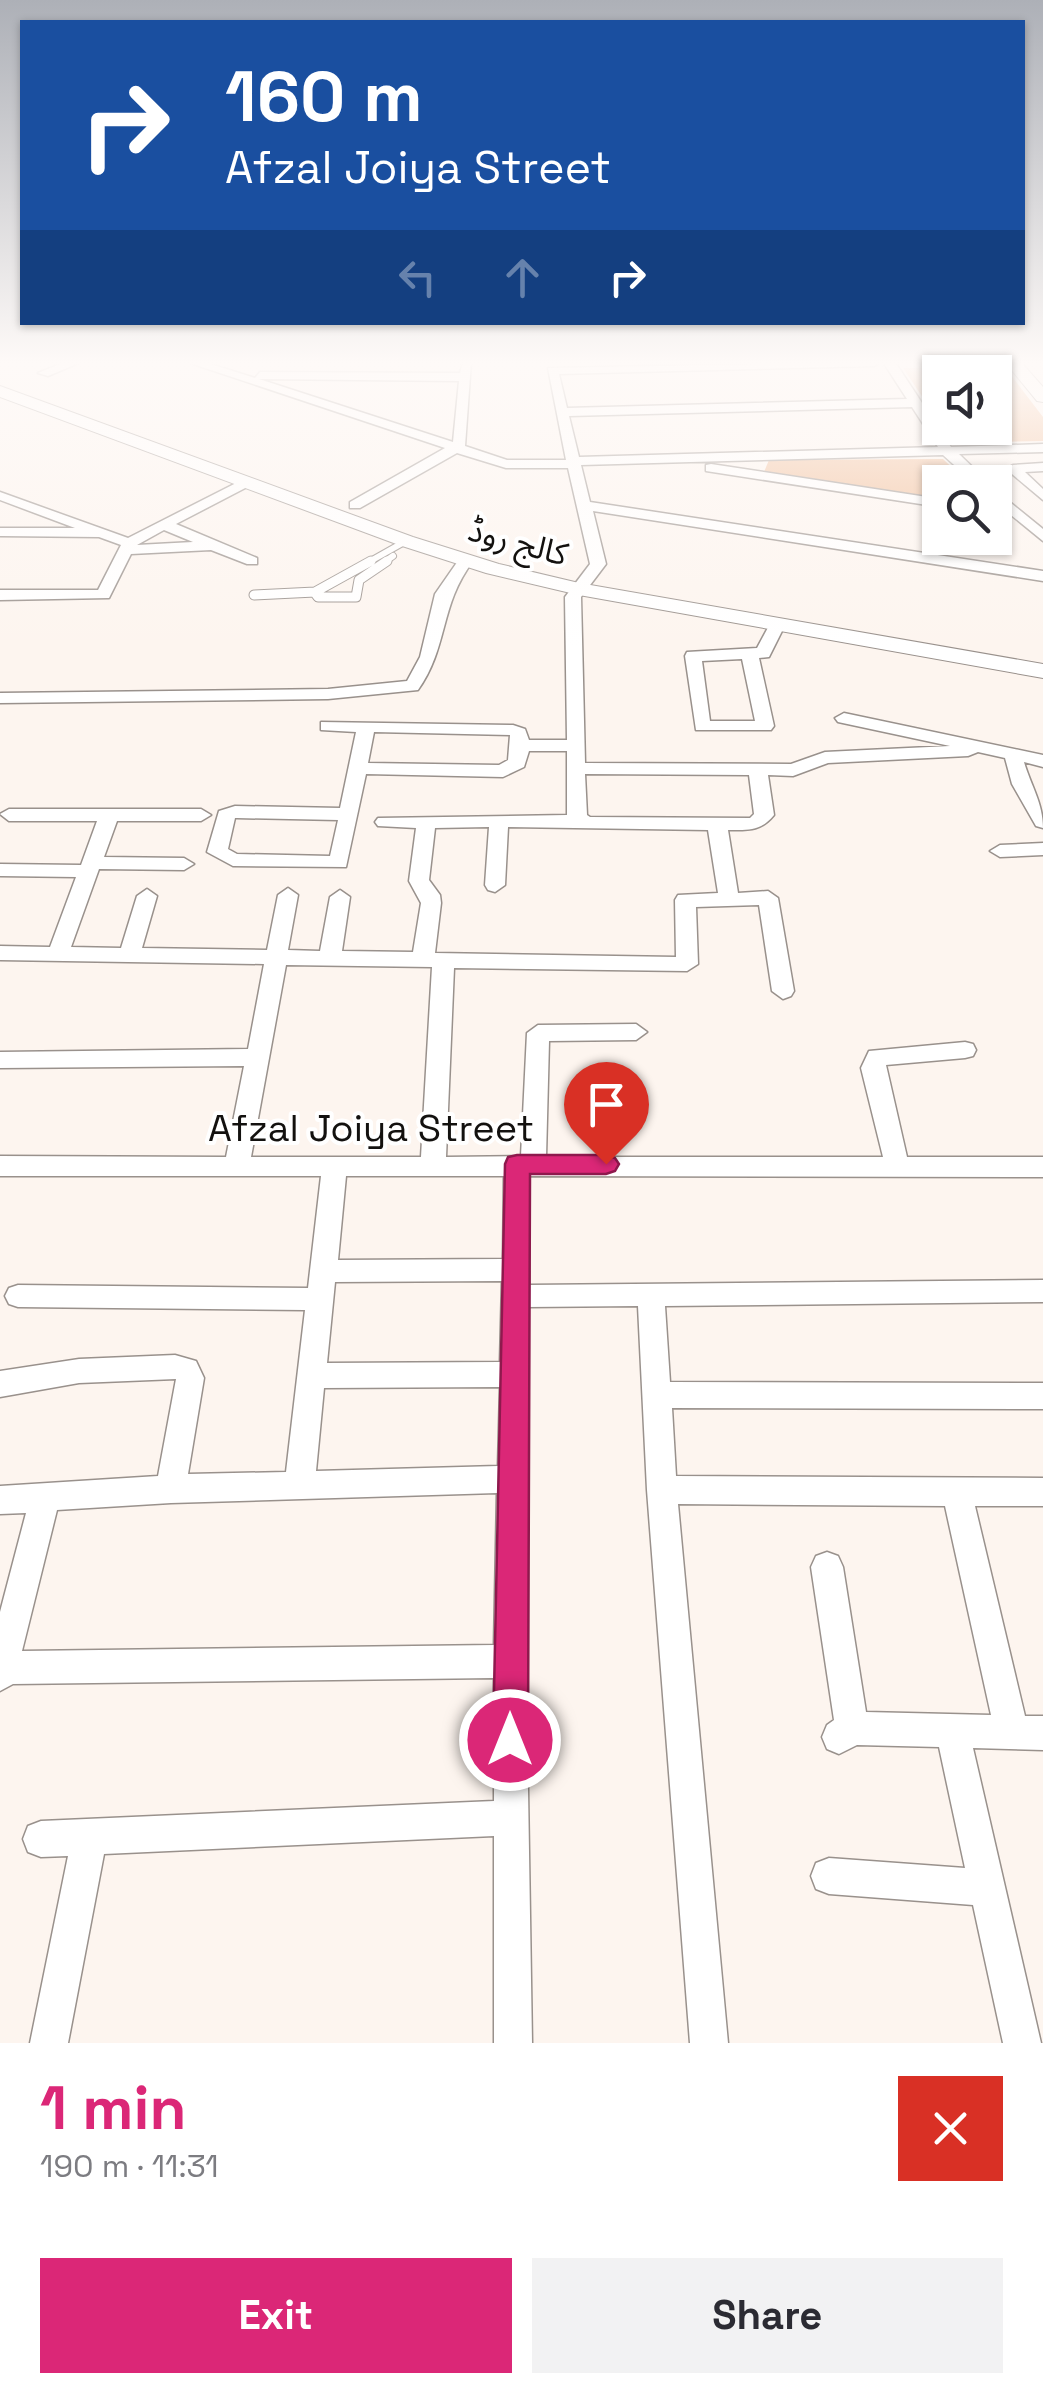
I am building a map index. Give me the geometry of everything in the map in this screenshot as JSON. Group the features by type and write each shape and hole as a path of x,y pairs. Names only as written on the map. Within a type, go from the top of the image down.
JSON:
{"main road":[{"name":"کالج روڈ","path":"179,457 246,482 337,504 410,542 465,560 1043,656"},
{"name":"کالج روڈ","path":"212,457 337,504 584,582 777,625 1043,671"}],"street":[{"path":"337,504 438,457"},
{"path":"484,457 514,466 735,457"},
{"path":"571,457 598,564 573,596 575,814 580,821"},
{"path":"680,459 688,464 922,500"},
{"path":"1013,469 1043,467"},
{"path":"1013,469 1043,496"},
{"path":"0,595 104,595 127,547 246,482"},
{"path":"3,496 101,533 127,547 202,549 211,545"},
{"path":"583,505 598,504 1043,576"},
{"path":"1013,510 1043,537"},
{"path":"164,526 252,561"},
{"path":"0,532 101,533"},
{"path":"0,698 328,694 412,686 424,672 438,598 465,560"},
{"path":"750,655 765,726 702,726 693,656 766,651 777,625"},
{"path":"844,718 1043,761"},
{"path":"328,726 519,733 517,764 503,771 357,768"},
{"path":"348,814 226,814 217,852 233,860 339,863 366,726"},
{"path":"521,745 576,746"},
{"path":"576,768 758,772 800,769 825,758 968,751 975,746"},
{"path":"1012,755 1021,784 1043,822"},
{"path":"385,822 756,824 763,819 758,772"},
{"path":"9,815 200,815"},
{"path":"58,954 109,815"},
{"path":"426,822 420,881 430,895 433,960 433,1166"},
{"path":"495,885 499,822"},
{"path":"717,824 729,900"},
{"path":"1000,851 1043,849"},
{"path":"0,870 184,864"},
{"path":"236,1166 288,895"},
{"path":"129,955 147,896"},
{"path":"330,957 340,897"},
{"path":"0,953 686,964 685,900 768,898 784,991"},
{"path":"513,2043 510,1662 515,1283 538,1033 636,1032"},
{"path":"897,1165 872,1068 877,1056 965,1050"},
{"path":"0,1060 257,1057"},
{"name":"Afzal Joiya Street","path":"0,1166 1043,1167"},
{"path":"299,1486 335,1166"},
{"path":"322,1270 651,1296 1043,1291"},
{"path":"18,1296 319,1299"},
{"path":"651,1296 662,1490 709,2043"},
{"path":"0,1384 79,1371 186,1370 190,1378 171,1489"},
{"path":"310,1376 514,1374"},
{"path":"658,1395 1043,1396"},
{"path":"0,1500 171,1489 513,1479"},
{"path":"662,1490 1043,1492"},
{"path":"827,1567 846,1733 1027,1734 957,1492"},
{"path":"46,1497 1,1670 510,1662"},
{"path":"953,1734 1022,2043"},
{"path":"41,1840 511,1818"},
{"path":"49,2043 89,1837"},
{"path":"829,1876 988,1888"}],"lane":[{"path":"315,592 318,597 356,596 364,575 410,542"},
{"path":"254,595 315,592 410,542"}],"shaded area":[{"path":"943,459 949,465 922,465 922,495 764,472 769,460"}],"route":[{"path":"510,1740 517,1164 606,1164"}]}
